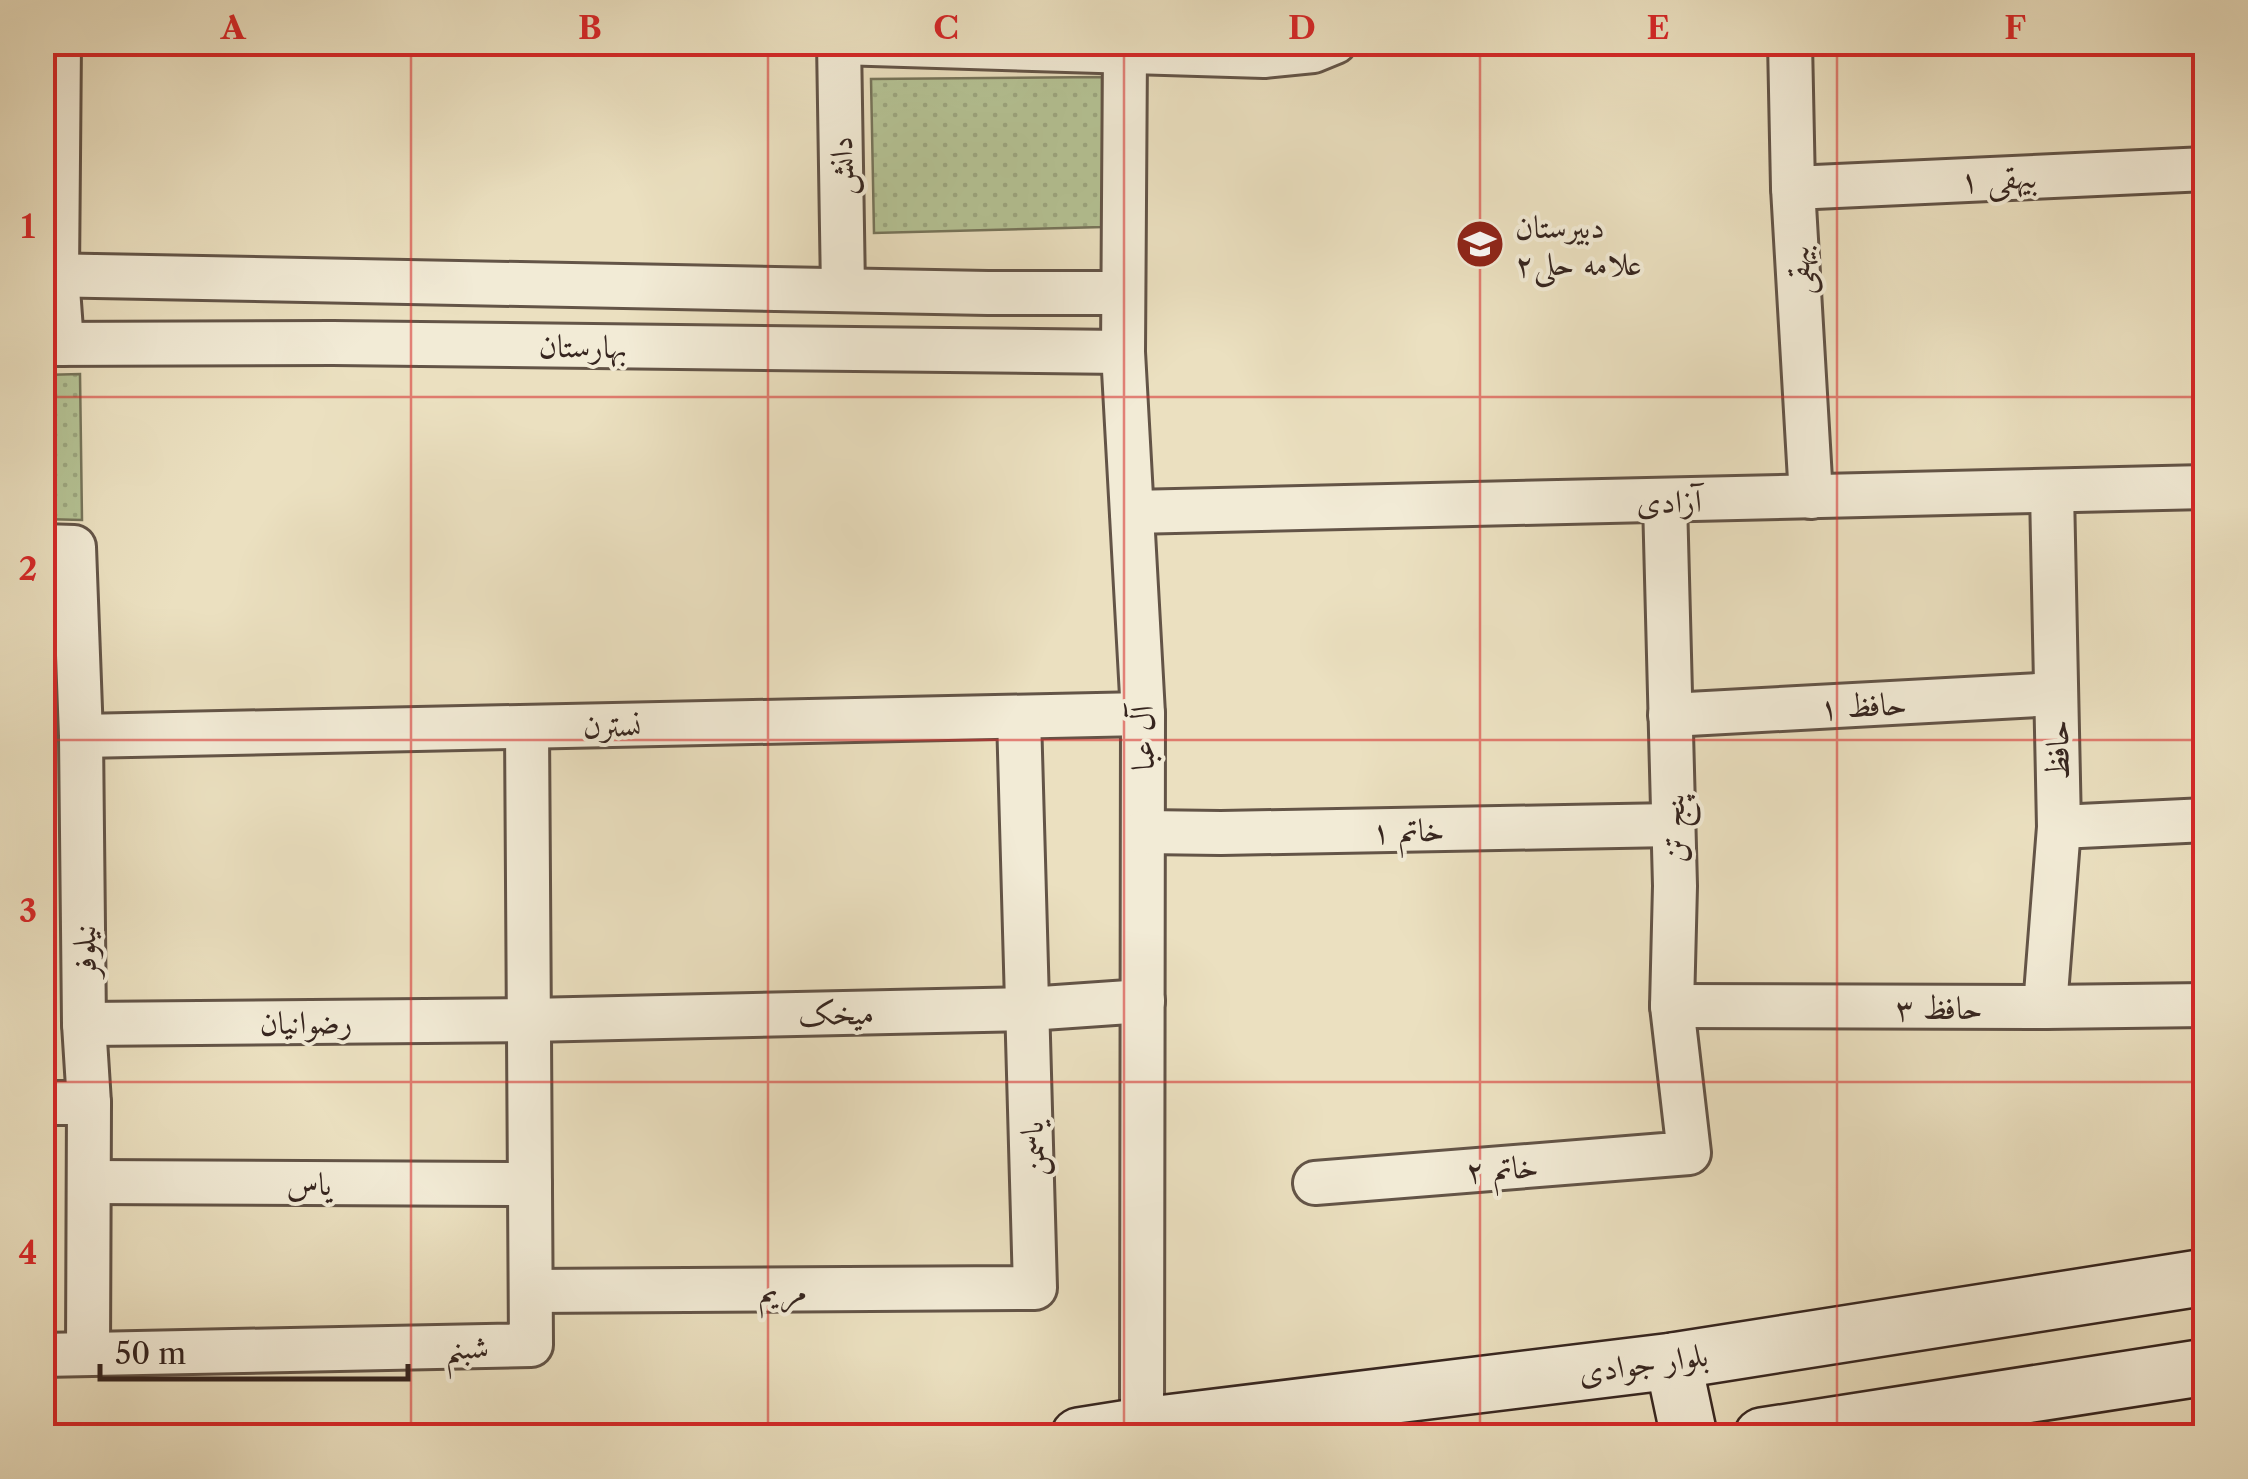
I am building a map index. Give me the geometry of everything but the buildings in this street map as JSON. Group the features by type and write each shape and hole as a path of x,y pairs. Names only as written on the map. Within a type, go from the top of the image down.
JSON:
{"street":[{"path":"839,43 1264,56 1296,54 1336,42"},
{"name":"بیهقی","path":"1790,42 1811,497"},
{"name":"دانش","path":"839,43 843,290"},
{"name":"آل عبا","path":"1125,51 1123,352 1143,714 1142,1426"},
{"path":"52,344 54,56"},
{"name":"بیهقی ۱","path":"1794,188 2206,169"},
{"name":"بهارستان","path":"50,275 1122,292"},
{"name":"بهارستان","path":"52,344 334,343 1123,352"},
{"name":"آزادی","path":"1132,512 2206,487"},
{"name":"حافظ","path":"2046,1007 2058,828 2052,492"},
{"name":"پنج تن","path":"1665,501 1675,886 1672,1006 1688,1154"},
{"name":"نیلوفر","path":"58,547 81,736 62,819 89,1102 88,1354"},
{"name":"حافظ ۱","path":"1670,715 2056,694"},
{"name":"نسترن","path":"81,736 1143,714"},
{"name":"یاسمن","path":"1019,717 1036,1288"},
{"path":"526,727 531,1291"},
{"path":"2058,828 2206,820"},
{"name":"خاتم ۱","path":"1143,832 1673,825"},
{"name":"میخک","path":"529,1020 1028,1009 1143,1001"},
{"name":"حافظ ۳","path":"1672,1006 2206,1005"},
{"name":"رضوانیان","path":"84,1024 529,1020"},
{"path":"42,1103 89,1102"},
{"name":"خاتم ۲","path":"1315,1183 1688,1154"},
{"name":"یاس","path":"89,1182 530,1184"},
{"name":"بلوار جوادی","path":"1079,1436 1674,1360 2206,1276"},
{"name":"مریم","path":"531,1291 1036,1288"},
{"name":"شبنم","path":"42,1354 531,1345 531,1291"},
{"path":"1674,1360 1689,1436"},
{"path":"1762,1436 2206,1368"}],"green space":[{"path":"1102,77 1103,227 874,233 871,79"},
{"path":"80,374 82,520 43,519 43,375"}],"place":[{"name":"دبیرستان علامه حلی۲","path":"1480,244"}]}
